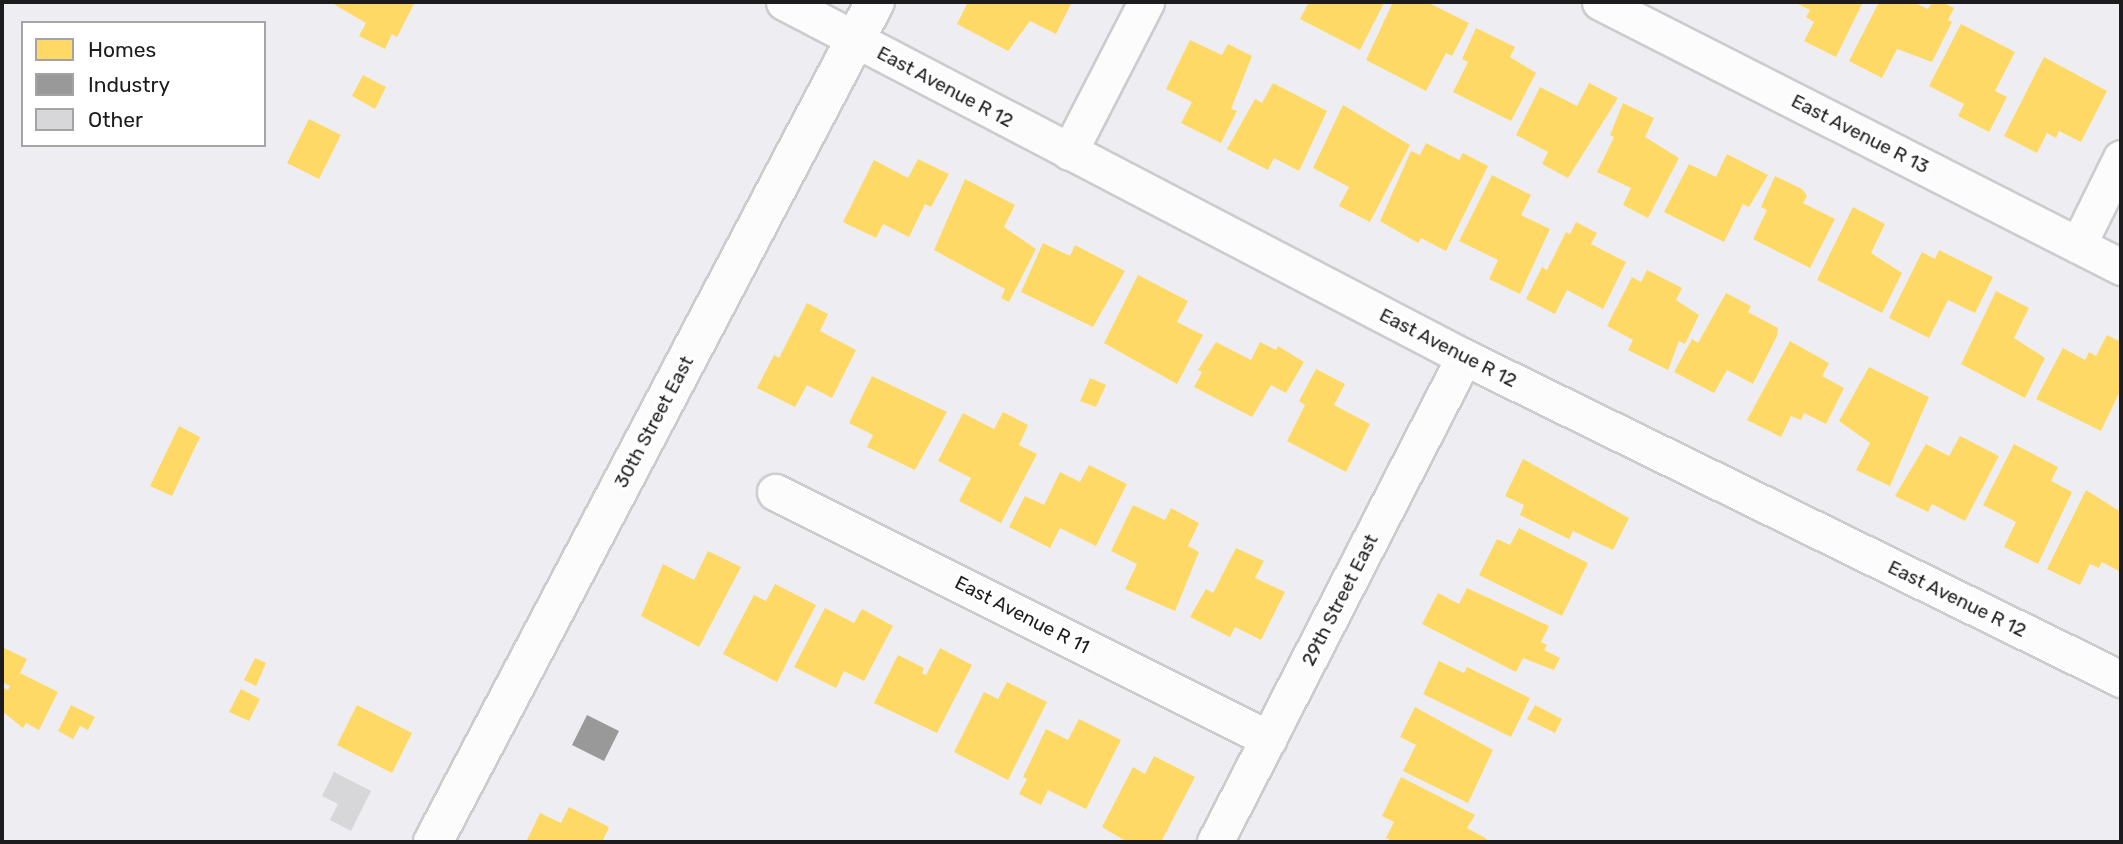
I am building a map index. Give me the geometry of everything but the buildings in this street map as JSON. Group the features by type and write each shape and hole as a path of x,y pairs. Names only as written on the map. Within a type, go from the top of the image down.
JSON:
{"street":[{"name":"East Avenue R 12","path":"783,2 1464,357 2121,679"},
{"name":"30th Street East","path":"433,842 875,2"},
{"path":"1069,152 1146,2"},
{"name":"East Avenue R 13","path":"1600,2 2121,267"},
{"path":"2078,245 2121,158"},
{"name":"29th Street East","path":"1215,842 1464,357"},
{"name":"East Avenue R 11","path":"775,492 1269,739"}]}
